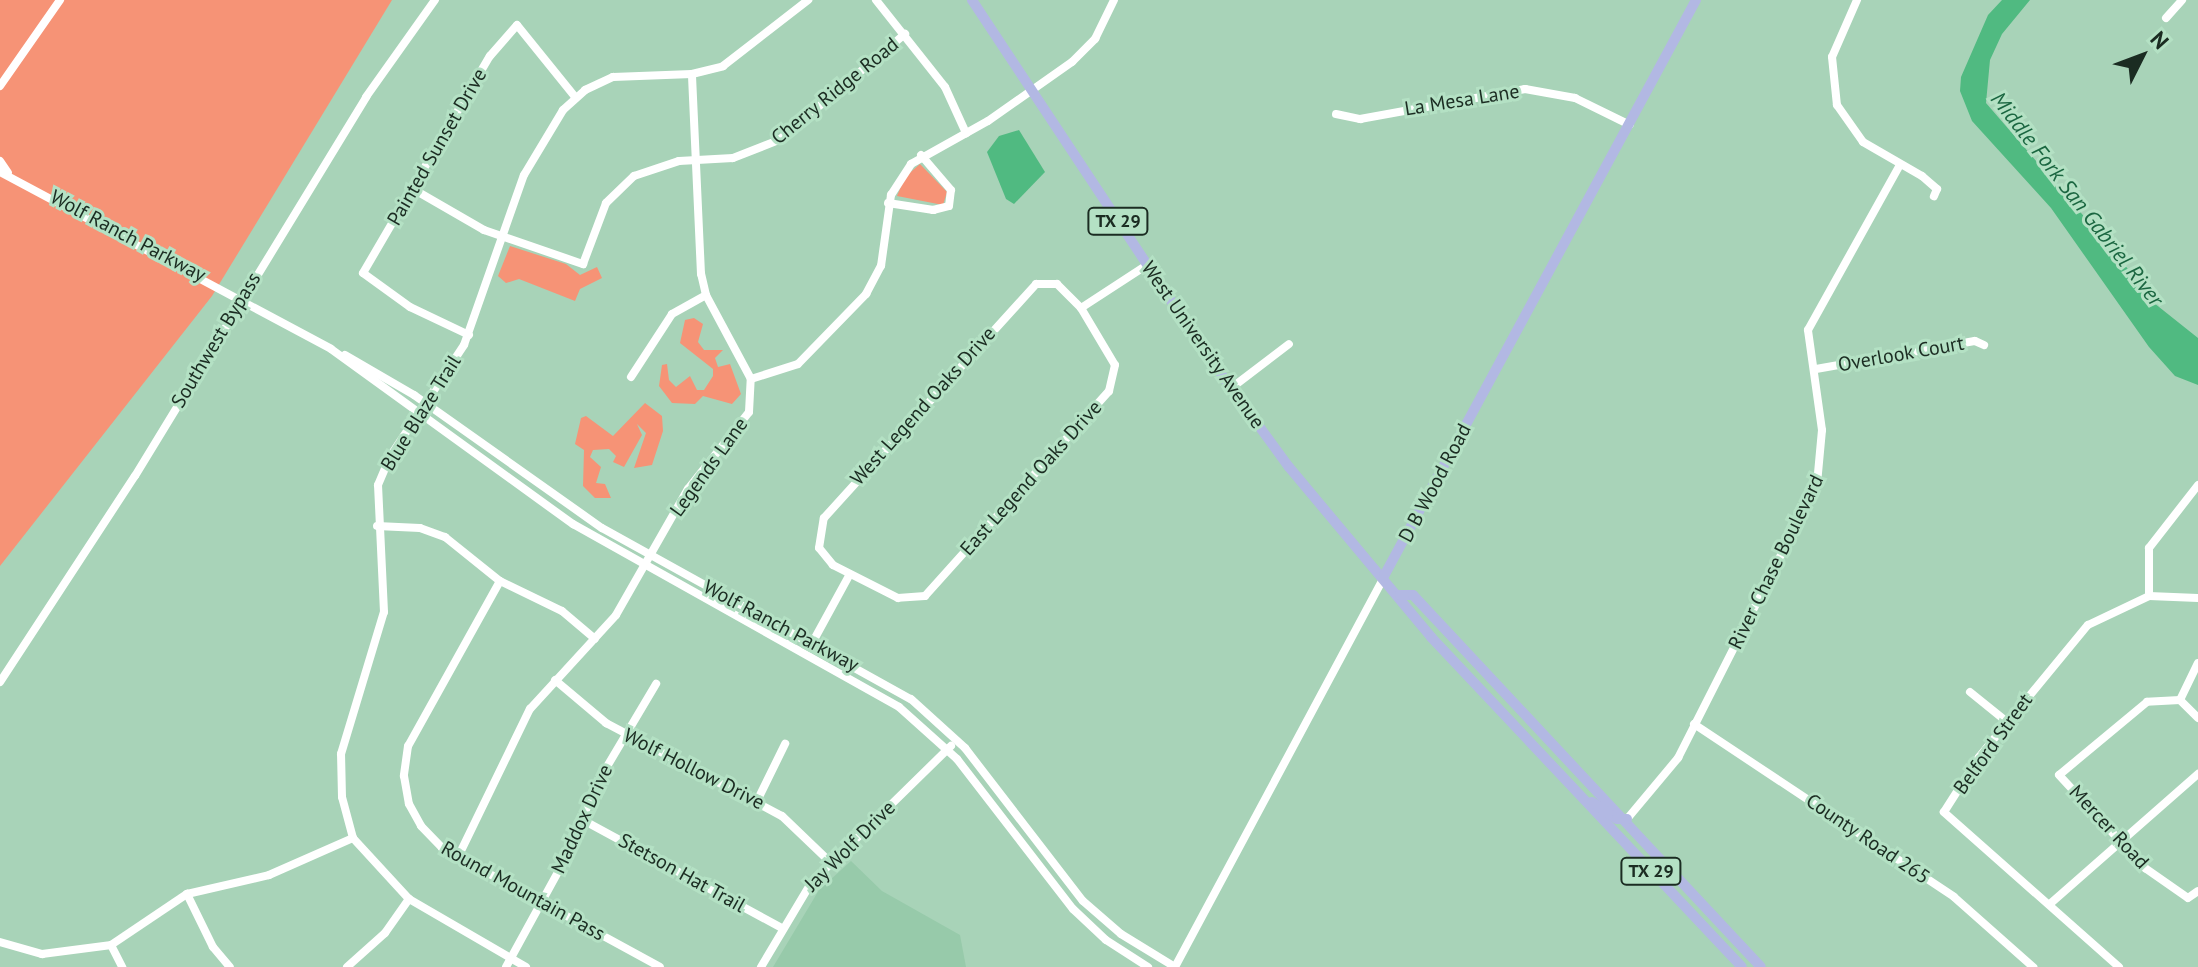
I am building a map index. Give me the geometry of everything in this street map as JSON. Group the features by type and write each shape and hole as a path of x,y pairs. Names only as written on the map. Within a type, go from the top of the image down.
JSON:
{"main road":[{"name":"West University Avenue","path":"972,0 1230,389 1431,637 1742,967"},
{"name":"D B Wood Road","path":"1384,576 1696,0"},
{"name":"West University Avenue","path":"1400,595 1413,595 1627,819 1761,967"},
{"path":"1577,792 1617,819 1627,819"},
{"path":"1646,866 1664,870 1691,893"}],"street":[{"path":"0,86 60,0"},
{"name":"Southwest Bypass","path":"0,682 97,536 366,97 435,0"},
{"name":"Blue Blaze Trail","path":"526,967 409,899 353,838 342,797 341,754 384,612 375,505 382,474 469,335 524,175 575,97 613,77 692,74 741,57 808,0"},
{"path":"876,0 945,87 966,133"},
{"path":"692,74 699,257 706,295 751,379 798,364 866,294 881,266 888,203 902,173 921,155 966,133 1032,90 1090,46 1114,0"},
{"path":"1857,0 1832,55 1833,92 1847,124 1863,142 1937,189 1934,196"},
{"path":"2166,18 2182,0"},
{"name":"Painted Sunset Drive","path":"469,335 410,307 363,273 490,56 517,25 575,97"},
{"name":"Cherry Ridge Road","path":"503,236 583,264 599,218 624,183 661,164 733,158 779,140 905,34"},
{"path":"0,63 10,70"},
{"name":"La Mesa Lane","path":"1336,114 1360,119 1525,89 1575,98 1630,125"},
{"path":"888,203 933,210 949,206 951,190 921,155"},
{"name":"Wolf Ranch Parkway","path":"0,161 4,172 243,297 426,404 541,489 650,556 900,692 958,740 1083,901 1131,942 1175,967"},
{"name":"River Chase Boulevard","path":"1627,819 1662,782 1817,484 1823,450 1816,369 1807,336 1814,317 1900,165"},
{"path":"413,189 503,236"},
{"path":"1081,308 1147,265"},
{"name":"West Legend Oaks Drive","path":"850,574 827,561 819,548 824,518 1030,287 1057,284 1081,308"},
{"path":"631,377 672,314 706,295"},
{"name":"East Legend Oaks Drive","path":"850,574 898,598 917,599 931,591 1109,391 1115,365 1081,308"},
{"name":"Overlook Court","path":"1816,369 1975,341 1984,345"},
{"path":"1230,389 1289,344"},
{"name":"Wolf Ranch Parkway","path":"331,349 542,504 644,567 891,701 948,749 1073,909 1106,940 1148,967"},
{"name":"Legends Lane","path":"458,857 525,717 595,639 644,567 688,489 742,426 751,379"},
{"path":"2149,596 2149,548 2198,485"},
{"path":"377,526 433,532 500,581 562,611 595,639"},
{"path":"806,654 850,574"},
{"name":"D B Wood Road","path":"1175,967 1384,576"},
{"name":"Round Mountain Pass","path":"500,581 482,606 405,754 405,788 414,816 431,838 458,857 660,967"},
{"name":"Belford Street","path":"2119,967 2051,903 1944,812 2007,722 2088,625 2149,596 2198,598"},
{"path":"2198,663 2180,700 2198,718"},
{"name":"Wolf Hollow Drive","path":"555,680 593,715 757,801 792,823 830,862"},
{"name":"Maddox Drive","path":"506,967 625,733 656,684"},
{"path":"1970,692 2007,722"},
{"name":"Mercer Road","path":"2180,700 2147,702 2059,775 2145,868 2188,898 2198,891"},
{"name":"County Road 265","path":"1694,724 1954,897 2033,967"},
{"name":"Jay Wolf Drive","path":"761,967 805,890 830,862 958,740"},
{"path":"757,801 785,744"},
{"path":"2051,903 2118,840 2198,774"},
{"name":"Stetson Hat Trail","path":"581,819 782,928"},
{"path":"0,942 42,954 111,945 187,894 269,875 353,838"},
{"path":"187,894 213,947 230,967"},
{"path":"347,967 385,933 409,899"},
{"path":"111,945 122,967"}],"shaded area":[{"path":"0,0 392,0 212,296 0,566"},
{"path":"2002,0 2030,0 2002,34 1990,60 1986,103 2120,258 2149,299 2198,338 2198,385 2175,376 2149,347 2051,208 1972,121 1960,91 1961,77 1988,15"},
{"path":"1019,130 1045,172 1014,204 1006,199 987,152 999,136"},
{"path":"920,164 947,192 943,205 897,196 905,177"},
{"path":"510,246 566,264 580,275 597,267 602,278 580,289 575,301 519,279 506,283 498,276"},
{"path":"694,318 703,324 698,342 704,350 723,350 715,358 718,367 730,364 741,394 732,404 703,396 695,404 672,403 659,386 662,365 667,364 669,380 676,387 690,376 697,390 704,390 713,376 713,369 680,343 685,320"},
{"path":"645,403 662,416 663,431 652,465 634,468 646,433 637,424 642,435 624,467 613,462 616,456 609,449 593,450 590,457 601,467 596,483 605,484 611,498 595,498 583,486 584,450 575,444 581,418 586,416 613,436"},
{"path":"851,861 882,891 960,935 966,967 773,967 819,890"}],"water label":[{"name":"Middle Fork San Gabriel River","path":"2077,199"}]}
